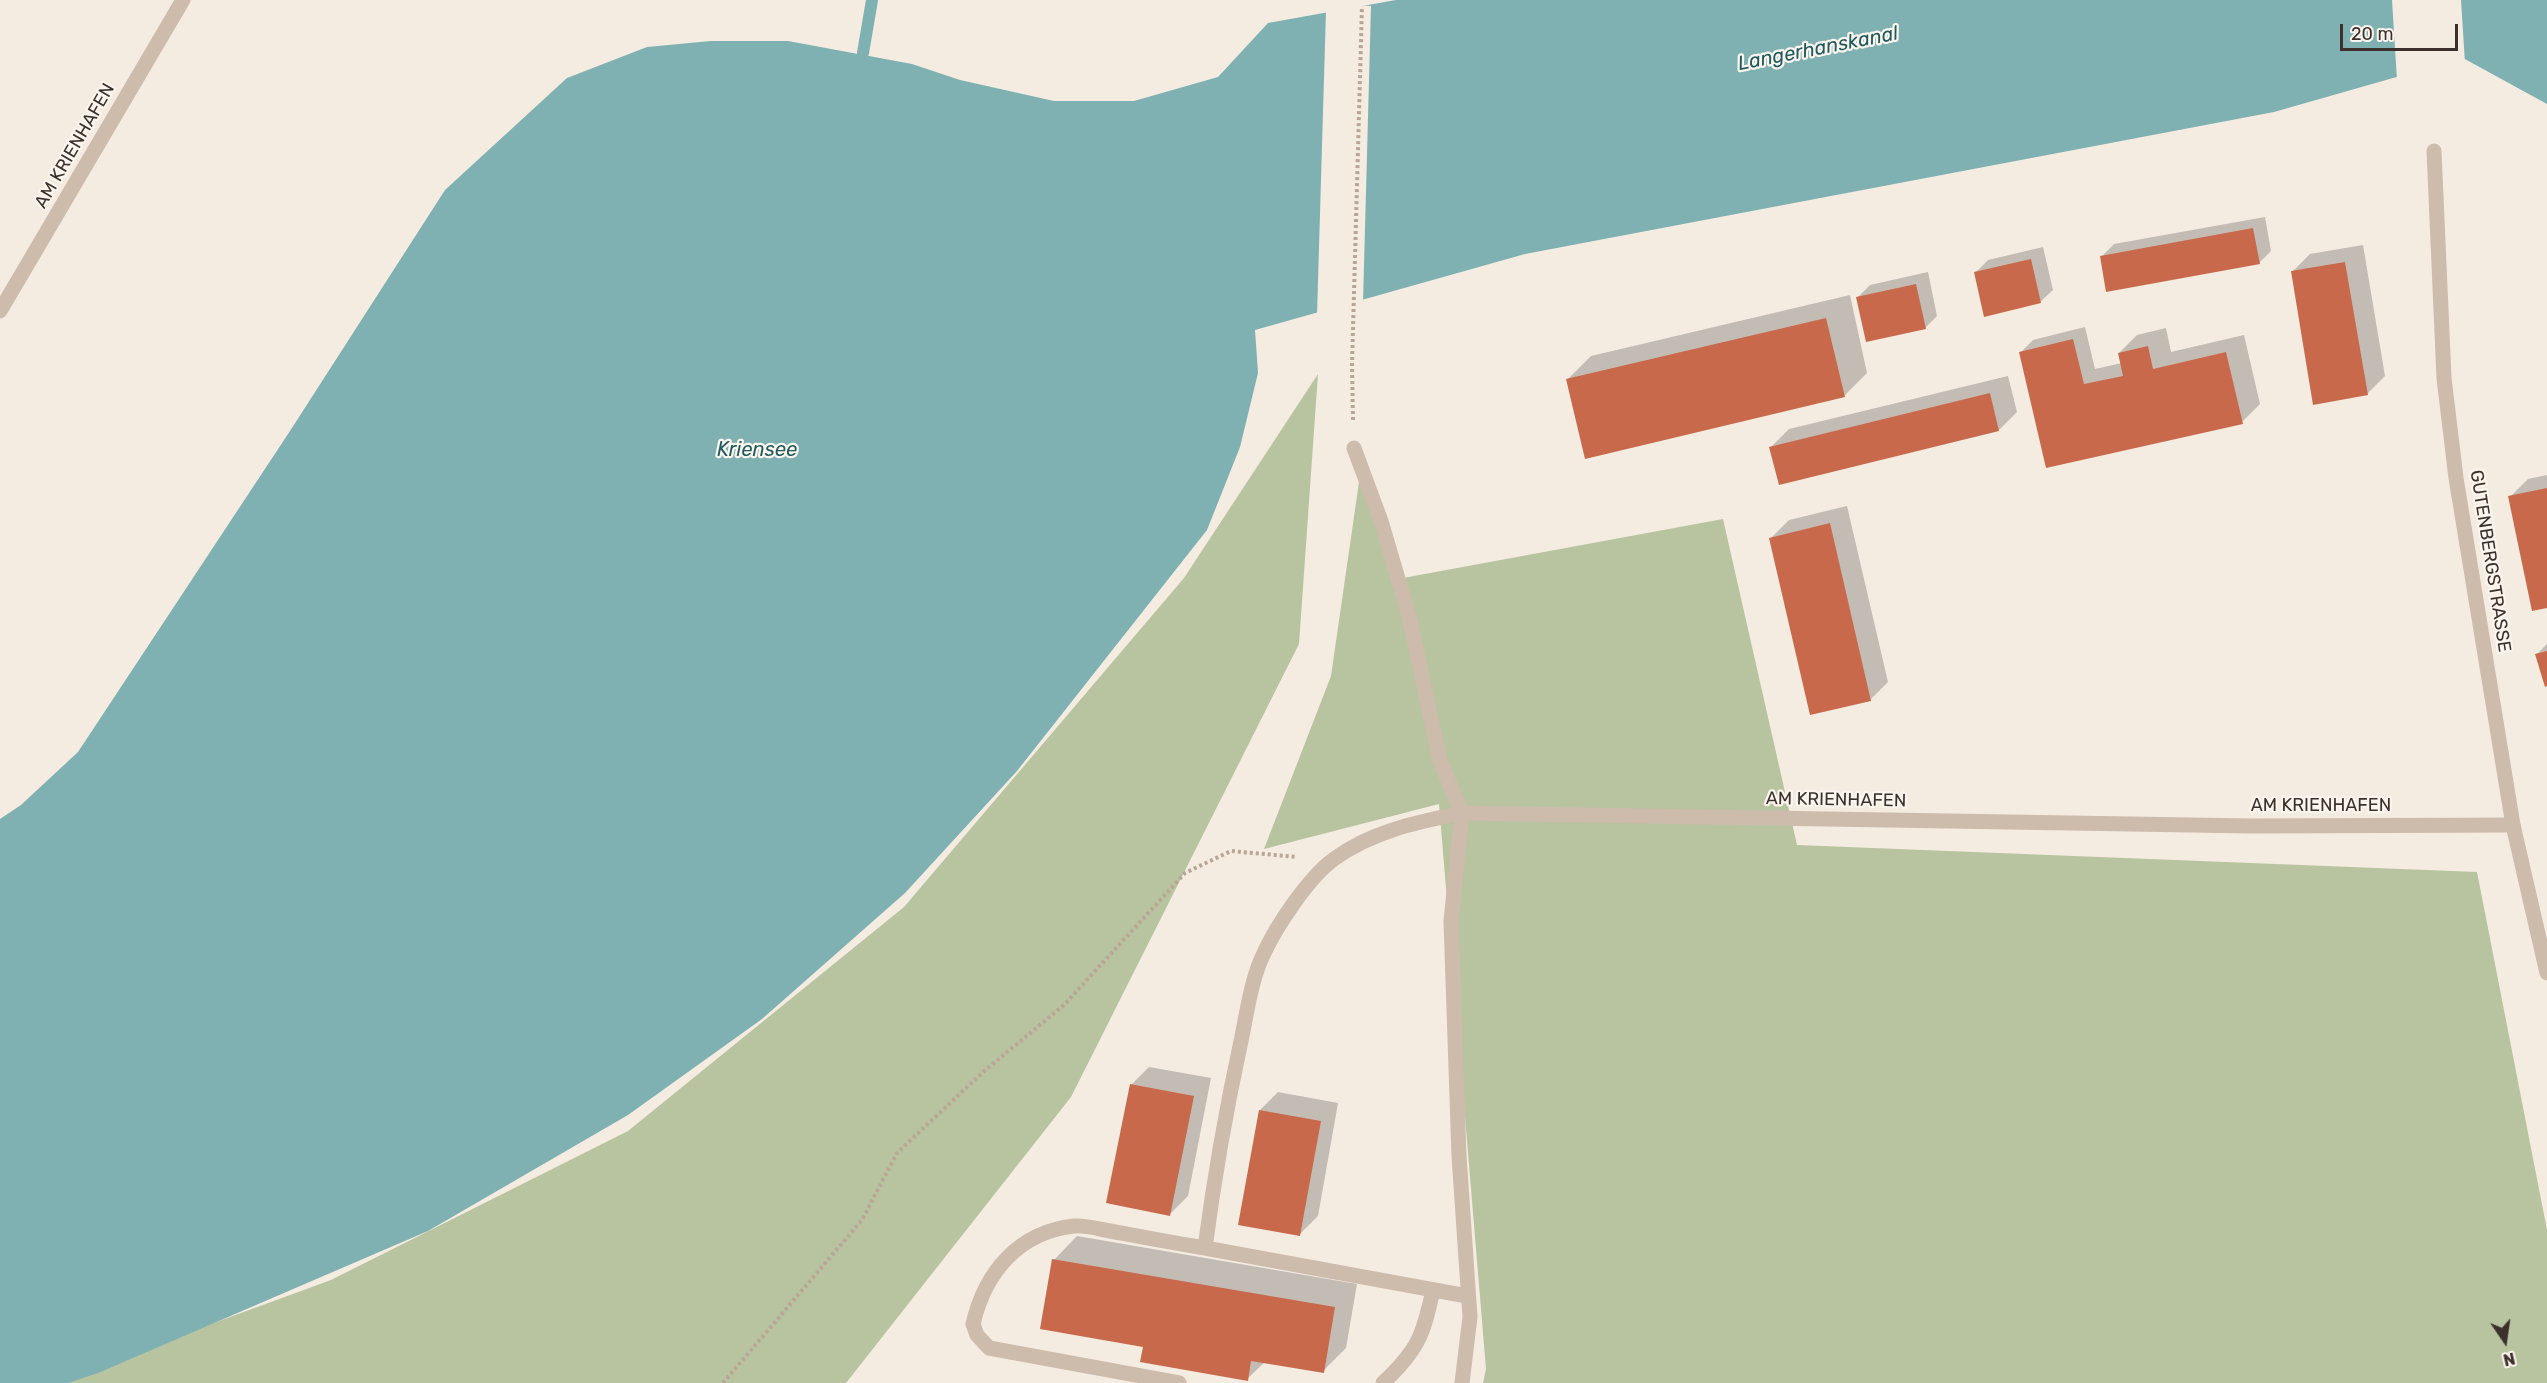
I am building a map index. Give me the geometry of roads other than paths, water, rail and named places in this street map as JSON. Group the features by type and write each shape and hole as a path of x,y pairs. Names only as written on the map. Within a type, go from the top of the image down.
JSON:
{"street":[{"name":"AM KRIENHAFEN","path":"0,311 183,0"},
{"name":"GUTENBERGSTRASSE","path":"2434,151 2444,378 2456,478 2513,825 2547,973"},
{"path":"1354,448 1381,521 1409,616 1440,761 1462,813 1451,921 1451,982 1467,1296 1470,1317 1462,1383"},
{"name":"AM KRIENHAFEN","path":"1205,1248 1221,1136 1250,1000 1263,955 1291,907 1333,859 1369,838 1417,822 1462,813 2252,826 2513,825"},
{"path":"1179,1383 989,1348 977,1335 973,1324 988,1286 1012,1251 1031,1236 1076,1225 1467,1296"},
{"path":"1383,1383 1404,1363 1424,1331 1433,1290"}],"water":[{"name":"Kriensee","path":"1396,0 2547,0 2547,104 2463,58 2274,112 1525,254 1255,330 1258,373 1240,447 1207,530 1017,771 905,893 762,1019 628,1115 428,1231 98,1373 68,1383 0,1383 0,819 21,805 78,752 290,431 445,190 567,78 647,47 711,41 788,41 912,64 960,80 1054,101 1134,101 1218,77 1268,23"}],"waterway":[{"path":"863,53 872,0"}],"water label":[{"name":"Langerhanskanal","path":"1818,49"}]}
